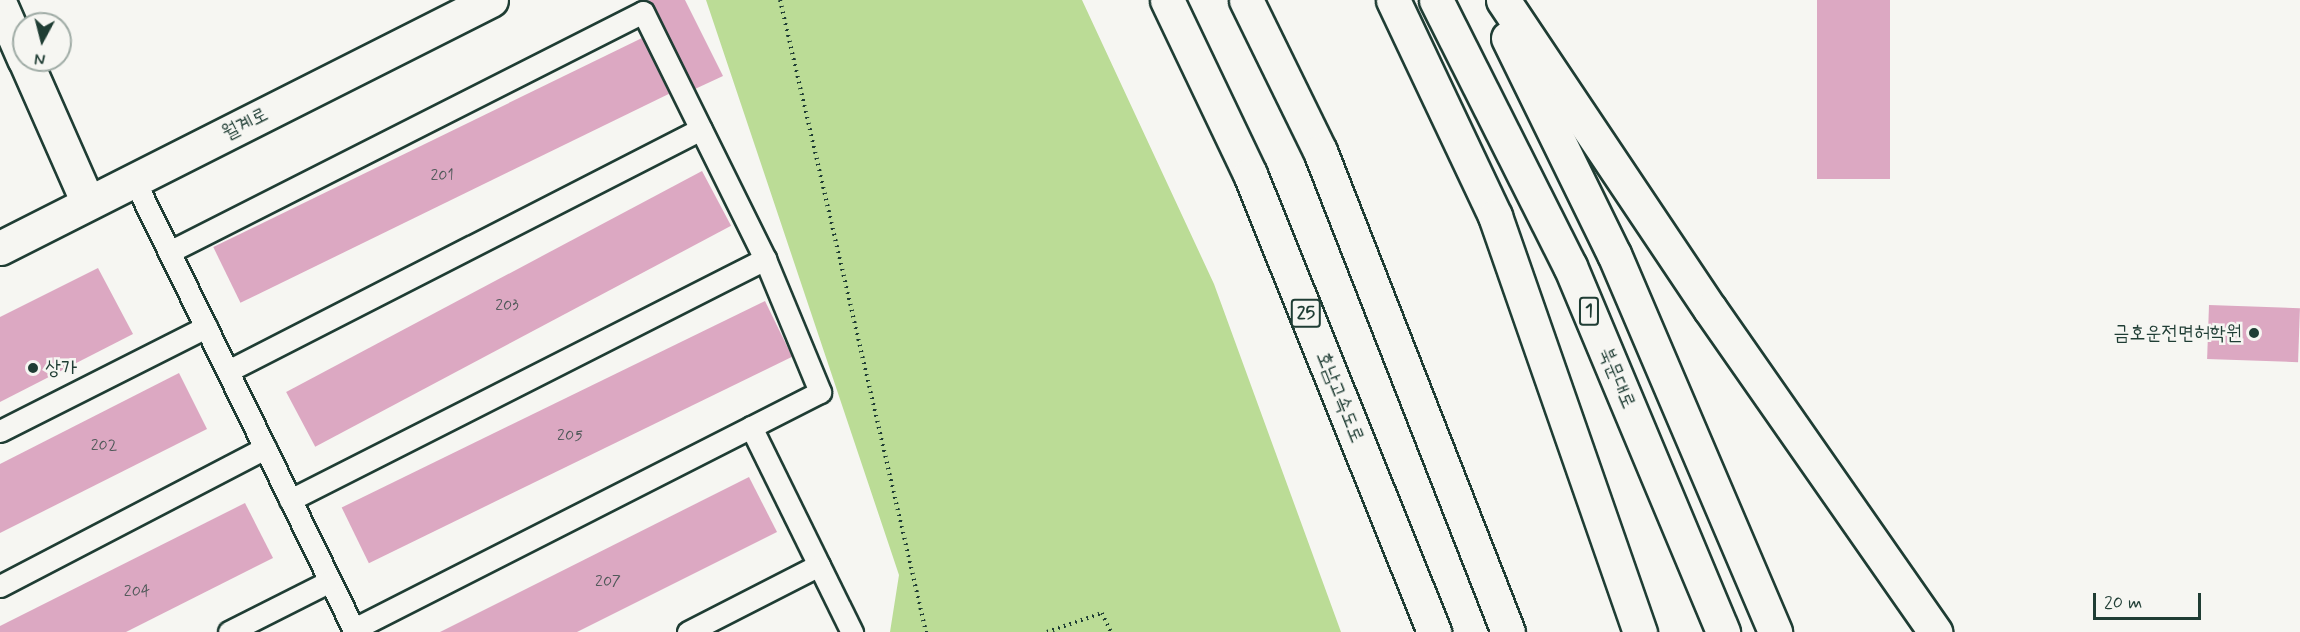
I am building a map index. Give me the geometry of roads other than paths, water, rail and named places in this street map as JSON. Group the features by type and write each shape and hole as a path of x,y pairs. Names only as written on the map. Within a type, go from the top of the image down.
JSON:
{"main road":[{"name":"월계로","path":"0,248 490,0"},
{"name":"호남고속도로","path":"1167,0 1250,174 1434,632"},
{"path":"1246,0 1320,151 1508,632"},
{"path":"1393,0 1494,216 1640,632"},
{"name":"북문대로","path":"1436,0 1570,266 1723,632"},
{"path":"1489,0 1614,254 1775,632"},
{"path":"1503,0 1710,309 1935,632"},
{"path":"0,4 12,32"},
{"path":"30,72 88,203"}],"lane":[{"path":"134,180 169,252 228,371 354,630 820,392 765,259 643,12 169,252"},
{"path":"228,371 701,129"},
{"path":"290,500 765,259"},
{"path":"0,431 206,327"},
{"path":"751,427 852,632"},
{"path":"0,586 265,448"},
{"path":"688,632 819,565"},
{"path":"229,632 330,581"}],"place":[{"name":"금호운전면허학원","path":"2254,333"},
{"name":"상가","path":"33,368"}]}
